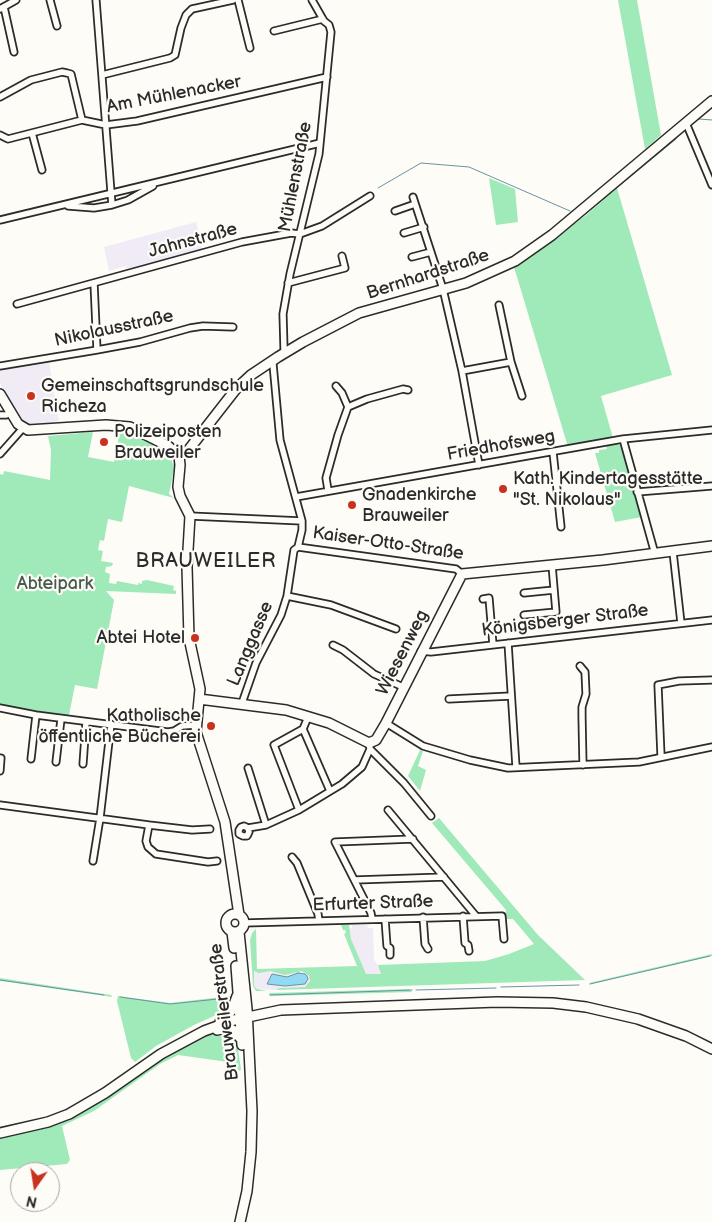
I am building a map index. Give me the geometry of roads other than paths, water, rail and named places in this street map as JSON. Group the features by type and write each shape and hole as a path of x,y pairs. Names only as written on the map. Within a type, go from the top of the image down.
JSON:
{"street":[{"path":"14,52 2,8 16,0"},
{"path":"50,0 57,26"},
{"path":"96,0 112,206"},
{"path":"102,75 170,58 175,55 181,28 186,15 192,9 233,0"},
{"path":"238,0 250,48"},
{"name":"Mühlenstraße","path":"286,352 284,349 282,322 288,283 319,154 331,32 329,25 323,19 312,0"},
{"path":"274,31 323,19"},
{"path":"0,98 31,80 62,72 71,74 82,120"},
{"name":"Am Mühlenacker","path":"0,135 8,139 82,120 106,125 137,121 327,77"},
{"name":"Bernhardstraße","path":"179,456 186,453 236,389 251,375 272,361 359,313 466,283 525,256 712,101"},
{"path":"686,123 712,184"},
{"path":"32,133 42,170"},
{"path":"0,220 320,143"},
{"path":"61,206 94,208 112,206 128,200 157,183"},
{"name":"Jahnstraße","path":"17,304 242,242 291,233 300,234 322,226 370,196"},
{"path":"413,197 442,289 462,371 479,465"},
{"path":"395,211 415,204"},
{"path":"404,234 424,227"},
{"path":"412,257 431,252"},
{"path":"288,283 345,268 342,256"},
{"path":"94,283 97,350"},
{"path":"500,305 511,362 522,396"},
{"name":"Nikolausstraße","path":"0,366 140,342 190,328 202,326 233,327"},
{"path":"272,361 274,364 280,440 302,521"},
{"path":"462,371 511,362"},
{"path":"328,490 326,478 348,407 336,386"},
{"path":"348,407 367,399 403,389 408,390"},
{"path":"0,394 10,413 23,428 34,430 106,425 130,427 168,446 179,456 178,488 190,516 187,567 189,638 199,684 197,737 225,822 232,874 234,915 226,923 228,928 235,932 244,927 244,923 243,918 234,915"},
{"path":"0,415 10,413"},
{"path":"0,454 23,428"},
{"name":"Friedhofsweg","path":"296,496 623,439 712,430"},
{"path":"623,439 655,554"},
{"path":"552,452 561,527"},
{"path":"637,492 712,486"},
{"name":"Kaiser-Otto-Straße","path":"190,516 302,521 298,547 456,569 462,574 673,552 712,546"},
{"name":"Langgasse","path":"242,703 256,663 273,634 281,615 287,596 294,550 298,547"},
{"path":"673,552 681,623"},
{"path":"524,615 556,612 552,564"},
{"name":"Wiesenweg","path":"370,746 386,723 421,651 462,574"},
{"path":"524,592 554,590"},
{"name":"Langgasse","path":"287,596 331,605 396,630"},
{"path":"484,599 489,598 493,645"},
{"name":"Königsberger Straße","path":"421,651 493,645 712,620"},
{"path":"508,643 516,767"},
{"path":"333,645 343,650 374,674 403,687"},
{"path":"580,666 585,672 586,694 582,707 583,765"},
{"path":"661,756 658,685 679,681 712,680"},
{"path":"449,699 510,696"},
{"path":"199,699 286,710 329,723 370,746 431,816"},
{"path":"0,708 61,719 168,732 182,726 196,725"},
{"path":"31,759 36,715"},
{"path":"308,716 304,729 330,791"},
{"path":"56,762 61,719"},
{"path":"83,764 86,722"},
{"path":"386,723 414,741 443,753 497,767 631,763 712,746"},
{"path":"93,861 111,724"},
{"path":"299,810 274,745 304,729"},
{"path":"248,828 266,825 299,810 342,784 362,766 370,746"},
{"path":"0,772 2,758"},
{"path":"248,768 266,825"},
{"path":"0,805 42,812 192,830 210,829"},
{"path":"388,810 476,916"},
{"path":"149,825 146,841 148,847 156,854 208,862 218,861"},
{"path":"372,919 335,842 412,839"},
{"path":"292,857 297,863 318,914 319,921"},
{"path":"354,880 444,877"},
{"path":"463,916 465,943 468,945 469,951"},
{"name":"Erfurter Straße","path":"244,923 502,916 504,939"},
{"path":"423,917 425,944 428,949"},
{"path":"385,919 387,946 390,948 390,955"},
{"name":"Brauweilerstraße","path":"235,932 238,993 243,1017 242,1040 251,1089"},
{"name":"Brauweilerstraße","path":"235,932 251,1089 251,1152 247,1191 240,1222"},
{"path":"217,1026 232,1010 238,993"},
{"path":"0,1133 42,1124 69,1114 105,1094 161,1054 204,1031 243,1017 281,1010 497,1002 553,1003 602,1010 638,1019 686,1036 712,1049"},
{"path":"204,1031 226,1028 235,1031 242,1040"}],"water":[{"path":"298,973 307,976 308,979 305,984 285,986 267,984 272,974 287,977"}],"waterway":[{"path":"699,119 712,120"},
{"path":"585,214 676,139"},
{"path":"378,188 421,163 469,167 570,211"},
{"path":"590,984 710,956"},
{"path":"0,980 104,995"},
{"path":"501,987 579,985"},
{"path":"416,990 496,988"},
{"path":"270,995 412,990"},
{"path":"120,997 170,1004 218,999"}],"place":[{"name":"Gemeinschaftsgrundschule Richeza","path":"31,396"},
{"name":"Polizeiposten Brauweiler","path":"104,442"},
{"name":"Kath. Kindertagesstätte \"St. Nikolaus\"","path":"503,489"},
{"name":"Gnadenkirche Brauweiler","path":"352,505"},
{"name":"Abtei Hotel","path":"195,638"},
{"name":"Katholische öffentliche Bücherei","path":"211,726"}],"district":[{"name":"BRAUWEILER","path":"206,562"}],"park label":[{"name":"Abteipark","path":"55,584"}]}
